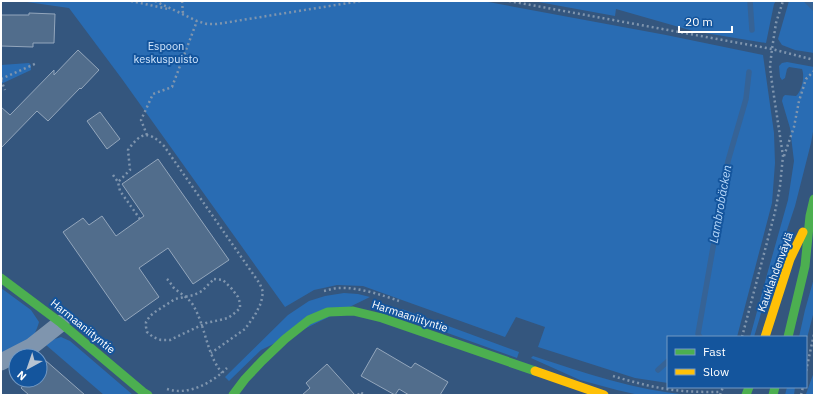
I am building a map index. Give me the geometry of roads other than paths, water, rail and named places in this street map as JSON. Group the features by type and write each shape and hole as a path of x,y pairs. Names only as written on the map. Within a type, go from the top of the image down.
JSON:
{"street":[{"name":"Kauklahdenväylä","path":"788,336 805,266 810,216 814,199"},
{"name":"Kauklahdenväylä","path":"765,336 790,259 810,216"},
{"name":"Harmaaniityntie","path":"1,278 61,322 148,395"},
{"name":"Harmaaniityntie","path":"233,395 245,379 262,361 309,320 328,312 352,311 382,318 604,395"},
{"path":"1,362 32,346 61,322"}],"waterway":[{"name":"Lambrobäcken","path":"750,1 752,30"},
{"path":"807,1 814,8"},
{"name":"Lambrobäcken","path":"699,336 698,334 728,161 746,99 749,72"},
{"path":"658,370 667,362"}],"park label":[{"name":"Espoon keskuspuisto","path":"166,52"}]}
